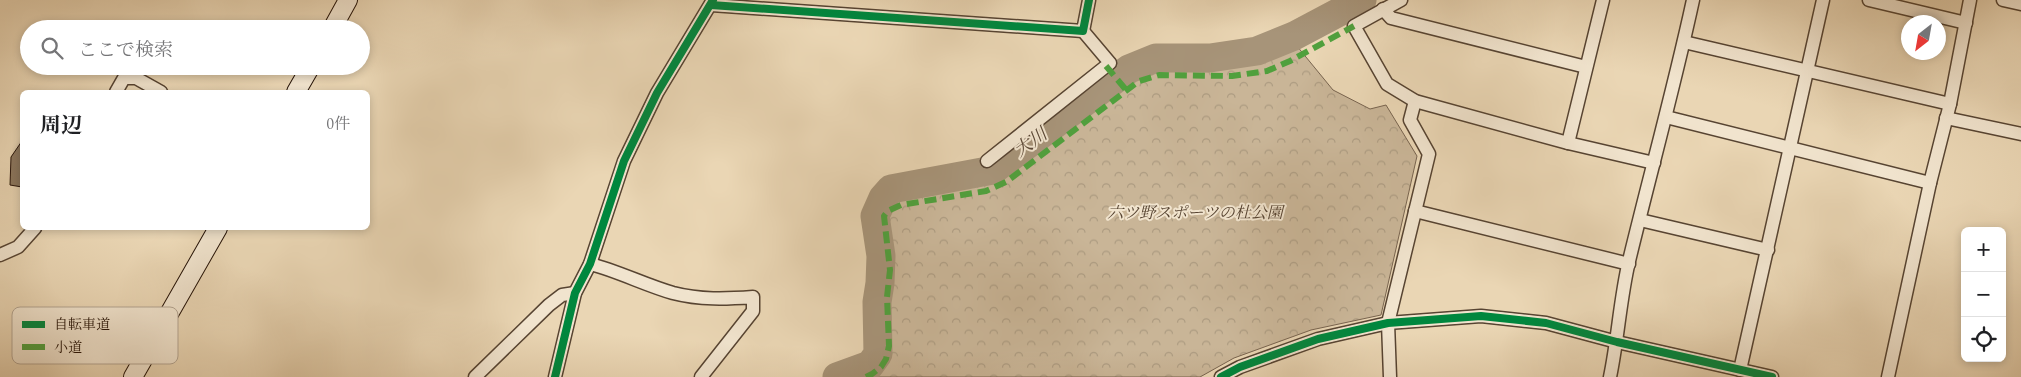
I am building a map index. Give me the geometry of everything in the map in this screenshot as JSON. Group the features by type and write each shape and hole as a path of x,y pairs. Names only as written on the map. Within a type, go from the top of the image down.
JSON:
{"street":[{"path":"337,20 348,0"},
{"path":"1083,31 1089,0"},
{"path":"1401,0 1354,26 1387,84 1415,101 1568,143 1654,164"},
{"path":"1568,143 1603,0"},
{"path":"1610,377 1629,264 1693,0"},
{"path":"1740,370 1823,0"},
{"path":"1870,0 1966,23"},
{"path":"1888,377 1930,183 1950,104 1970,0"},
{"path":"2003,0 2021,4"},
{"path":"555,377 575,293 590,264 624,161 656,93 712,2 1083,31 1110,63 987,161"},
{"path":"1383,9 1392,18 1586,68"},
{"path":"1684,42 1950,104"},
{"path":"297,90 306,75"},
{"path":"117,90 124,78 136,78 157,90"},
{"path":"1390,377 1388,323 1429,154 1410,120 1415,101"},
{"path":"1666,117 1930,183"},
{"path":"1946,118 2021,134"},
{"path":"1415,211 1629,264"},
{"path":"1640,220 1768,250"},
{"path":"0,255 18,247 33,230"},
{"path":"173,307 217,230"},
{"path":"590,264 607,268 673,293 719,300 753,296 753,312 701,377"},
{"path":"476,377 549,305 562,294 575,293"},
{"path":"1221,377 1240,367 1318,339 1388,323 1481,316 1546,324 1772,377"},
{"path":"133,377 140,364"}],"green space":[{"name":"六ツ野スポーツの杜公園","path":"1292,40 1333,90 1370,109 1386,105 1417,156 1381,315 1311,330 1234,358 1200,377 853,377 873,368 880,361 883,350 885,263 879,215 884,201 893,192 994,173 1129,72 1157,61 1211,60 1258,53"}],"building":[{"path":"20,144 20,187 10,185 11,157"}],"waterway":[{"name":"大川","path":"837,377 870,365 878,354 877,302 881,256 875,216 883,198 891,189 993,170 1129,69 1156,58 1210,58 1257,51 1294,36 1362,0"}],"marked path":[{"path":"866,377 881,367 886,359 889,346 887,297 890,270 884,216 888,211 901,205 986,191 1006,182 1139,81 1159,75 1232,76 1267,71 1290,61 1354,26"},
{"path":"1106,66 1127,91"}],"cycle path":[{"path":"555,377 575,293 590,264 624,161 657,93 713,0"},
{"path":"711,5 1083,31 1089,0"},
{"path":"1221,377 1240,367 1318,339 1388,323 1481,316 1546,323 1617,342 1772,377"}]}
